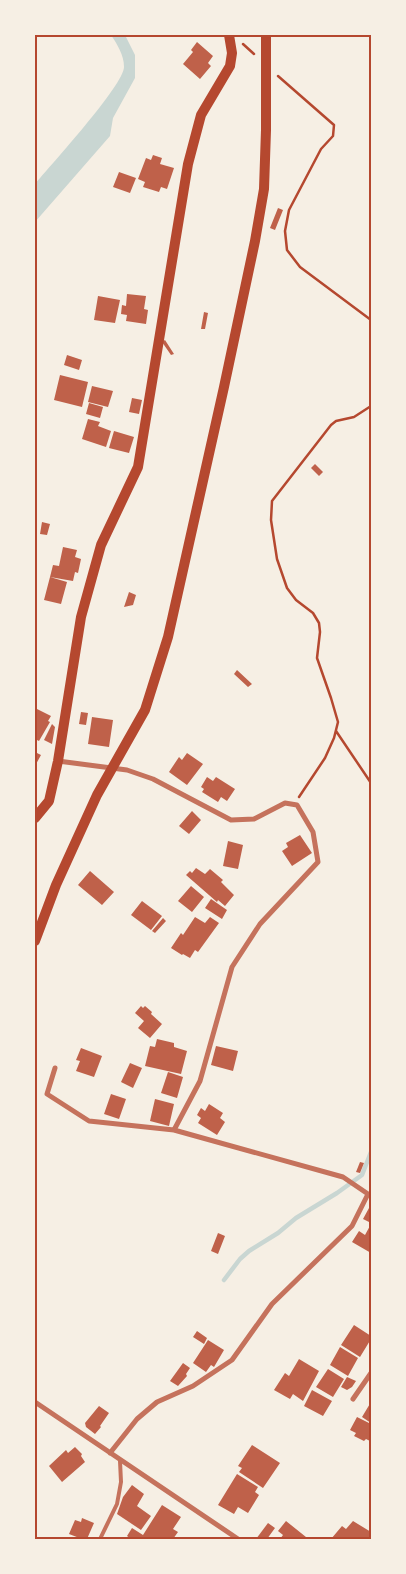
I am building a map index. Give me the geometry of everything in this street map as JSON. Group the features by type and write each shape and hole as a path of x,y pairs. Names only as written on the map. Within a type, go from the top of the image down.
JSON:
{"main road":[{"path":"35,818 49,801 58,761 81,617 101,545 138,467 188,164 200,115 230,66 232,53 229,35"},
{"path":"35,942 56,885 98,795 145,710 168,637 224,386 255,241 264,189 266,35"}],"street":[{"path":"58,761 127,770 153,778 231,820 254,819 285,803 297,805 313,832 318,862 260,924 232,967 200,1081 174,1130"},
{"path":"55,1068 47,1094 89,1121 174,1130 343,1178 368,1194 352,1226 272,1304 232,1360 193,1386 158,1402 137,1419 110,1453"},
{"path":"354,1399 371,1373"},
{"path":"35,1402 238,1539"}],"lane":[{"path":"100,1539 117,1504 121,1482 120,1460"}],"path":[{"path":"240,41 254,54"},
{"path":"276,73 334,125 333,136 321,149 289,210 285,231 287,250 300,267 371,320"},
{"path":"299,797 325,758 334,738 338,722 317,658 320,632 319,623 313,614 296,600 287,588 278,559 272,530 272,502 330,426 336,421 354,417 371,406"},
{"path":"336,731 371,783"}],"shaded area":[{"path":"111,35 125,35 135,55 135,78 113,118 110,136 35,222 35,184 100,107 121,76 124,67 123,58"}],"building":[{"path":"197,42 213,56 208,63 211,66 200,79 183,64 193,52 191,50"},
{"path":"153,155 162,158 160,164 174,168 167,189 161,187 159,192 143,187 145,182 138,179 146,158 151,160"},
{"path":"119,172 136,178 130,193 113,187"},
{"path":"278,208 283,210 275,230 270,228"},
{"path":"127,294 146,296 144,309 148,310 146,324 126,321 127,315 121,314 122,305 126,306"},
{"path":"98,296 120,300 115,323 94,320"},
{"path":"204,312 208,313 205,329 201,329"},
{"path":"165,340 174,354 171,355 162,342"},
{"path":"67,355 82,360 79,370 64,365"},
{"path":"60,375 88,382 82,407 54,400"},
{"path":"92,386 113,391 108,407 88,402"},
{"path":"132,398 142,400 139,414 129,412"},
{"path":"89,403 103,407 100,418 86,414"},
{"path":"88,419 100,422 98,426 111,431 106,447 82,439"},
{"path":"114,431 134,437 129,453 109,448"},
{"path":"315,464 323,472 319,476 311,468"},
{"path":"42,522 50,524 47,535 40,534"},
{"path":"63,547 77,550 75,557 81,559 78,573 75,572 73,581 50,577 53,565 59,566"},
{"path":"50,577 67,582 61,604 44,600"},
{"path":"129,592 136,595 133,605 124,607"},
{"path":"237,670 252,684 248,687 234,674"},
{"path":"35,708 51,716 48,721 50,722 39,741 35,739"},
{"path":"81,712 88,713 86,725 79,724"},
{"path":"92,717 113,720 109,747 88,744"},
{"path":"52,724 55,727 52,744 44,740"},
{"path":"35,752 41,755 35,766"},
{"path":"187,753 203,764 187,785 169,772 179,757 182,760"},
{"path":"207,777 213,781 216,777 235,789 227,801 221,797 218,802 202,792 204,789 201,787"},
{"path":"192,811 201,820 189,834 179,826"},
{"path":"300,835 312,853 292,866 282,851 288,847 286,843"},
{"path":"228,841 243,845 238,869 223,866"},
{"path":"196,868 205,874 210,869 223,880 221,882 234,895 225,906 218,900 217,902 186,875 190,871 192,873"},
{"path":"90,871 114,892 102,905 78,885"},
{"path":"191,886 204,897 192,912 178,901"},
{"path":"211,899 227,910 222,919 205,908"},
{"path":"142,901 162,916 151,930 131,915"},
{"path":"195,917 205,923 210,917 219,923 198,952 195,950 190,958 171,948 181,933 183,935"},
{"path":"163,918 166,921 155,933 152,931"},
{"path":"141,1006 143,1008 145,1006 152,1012 151,1014 162,1024 150,1038 138,1028 144,1021 135,1013"},
{"path":"157,1039 174,1043 174,1047 187,1051 181,1074 145,1066 150,1046 155,1047"},
{"path":"216,1046 238,1051 233,1071 211,1065"},
{"path":"81,1048 102,1056 94,1077 76,1071 80,1061 76,1060"},
{"path":"130,1063 142,1068 133,1088 121,1082"},
{"path":"168,1072 183,1077 177,1098 161,1093"},
{"path":"111,1094 126,1099 119,1119 104,1114"},
{"path":"155,1099 174,1104 169,1126 150,1121"},
{"path":"209,1104 223,1113 220,1118 225,1122 217,1135 198,1123 201,1118 197,1115 201,1108 205,1111"},
{"path":"360,1162 364,1163 360,1173 356,1172"},
{"path":"369,1208 371,1209 371,1223 363,1219"},
{"path":"371,1224 371,1253 352,1242 359,1231 365,1235"},
{"path":"218,1233 225,1236 218,1254 211,1251"},
{"path":"354,1325 371,1336 360,1357 341,1345"},
{"path":"197,1331 207,1338 204,1344 193,1337"},
{"path":"208,1340 224,1350 214,1367 211,1365 206,1372 193,1363"},
{"path":"340,1347 358,1358 348,1376 330,1365"},
{"path":"299,1359 319,1371 303,1401 293,1394 290,1399 274,1390 285,1373 289,1376"},
{"path":"183,1363 190,1368 186,1374 187,1376 178,1386 170,1381"},
{"path":"328,1369 344,1379 333,1397 316,1387"},
{"path":"347,1377 356,1381 347,1390 341,1387"},
{"path":"312,1390 332,1401 323,1416 304,1406"},
{"path":"371,1402 371,1423 362,1417"},
{"path":"99,1406 109,1413 95,1434 86,1427 85,1423"},
{"path":"357,1417 371,1424 370,1441 366,1439 364,1441 354,1436 356,1433 350,1430"},
{"path":"252,1445 280,1463 263,1488 239,1472 242,1468 238,1466"},
{"path":"75,1447 82,1454 81,1456 85,1462 62,1482 49,1466 66,1450 68,1453"},
{"path":"237,1474 258,1487 255,1492 259,1495 248,1513 238,1507 234,1514 218,1505"},
{"path":"132,1485 144,1494 137,1506 151,1516 141,1530 117,1514 123,1497"},
{"path":"162,1505 181,1517 173,1529 178,1532 173,1539 131,1539 127,1536 132,1528 143,1535"},
{"path":"82,1518 94,1523 87,1539 69,1534 75,1520 81,1522"},
{"path":"286,1521 306,1537 304,1539 280,1539 283,1535 278,1531"},
{"path":"353,1521 371,1532 371,1539 331,1539 342,1526 346,1529"},
{"path":"268,1523 275,1528 267,1539 256,1539"}],"waterway":[{"path":"224,1280 240,1259 249,1251 362,1175 371,1152"}]}
